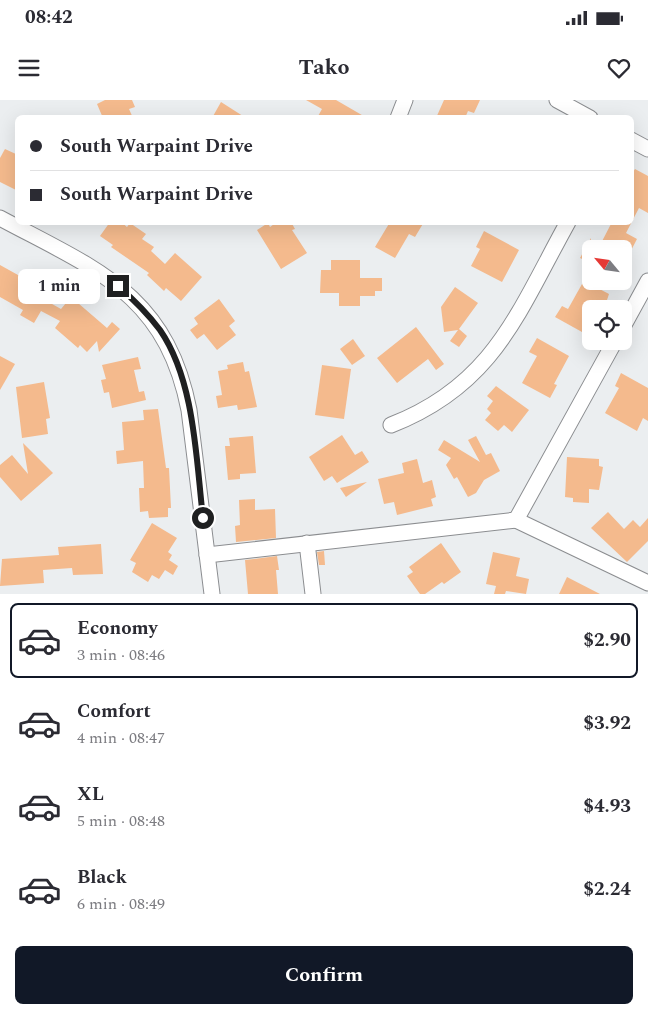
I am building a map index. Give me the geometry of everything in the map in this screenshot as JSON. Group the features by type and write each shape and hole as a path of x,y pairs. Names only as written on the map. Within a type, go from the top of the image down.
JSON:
{"street":[{"path":"399,115 406,100"},
{"path":"557,100 584,115"},
{"path":"634,142 648,149"},
{"path":"0,218 103,275 130,296 160,330 184,384 197,464 212,594 207,594"},
{"path":"391,425 410,418 456,391 483,365 513,323 566,225"},
{"path":"632,311 648,282"},
{"path":"516,520 610,350"},
{"path":"207,555 516,520 648,583"},
{"path":"307,544 313,594"}],"building":[{"path":"105,100 132,100 135,107 129,109 132,115 102,115 97,104"},
{"path":"306,100 336,100 362,115 319,115 322,109"},
{"path":"444,100 480,100 474,113 468,111 466,115 437,115"},
{"path":"221,102 241,115 214,115"},
{"path":"5,149 15,154 15,190 0,182 0,158"},
{"path":"635,169 648,176 648,213 639,208 634,218"},
{"path":"108,225 125,225 127,227 133,225 146,234 142,239 154,247 151,251 165,264 175,253 202,277 181,301 166,288 164,291 147,275 149,273 111,247 113,245 100,236"},
{"path":"265,225 269,225 270,227 273,225 293,225 295,229 292,230 307,253 281,269 257,230"},
{"path":"388,225 422,225 415,237 409,234 395,258 375,247"},
{"path":"610,225 630,225 626,233 637,239 632,249 632,240 603,240"},
{"path":"484,231 519,250 502,282 471,266 480,249 476,247"},
{"path":"331,260 360,260 360,278 382,278 382,291 375,291 375,296 360,296 360,306 339,306 339,293 320,293 321,270 331,270"},
{"path":"0,265 36,285 42,274 56,282 45,300 61,309 71,297 107,328 112,322 120,329 99,352 97,341 87,352 80,345 78,348 55,328 60,321 41,311 34,323 20,315 23,310 0,297"},
{"path":"582,284 582,290 601,290 609,294 607,300 582,300 582,332 555,317 562,306 568,309"},
{"path":"455,287 478,303 459,329 467,336 459,347 450,341 458,330 444,332 441,307"},
{"path":"219,299 235,321 229,326 236,335 217,350 204,334 197,339 190,330 198,324 194,318"},
{"path":"416,327 444,364 436,370 428,359 397,383 377,358"},
{"path":"537,338 569,356 554,384 557,385 550,398 522,383 537,356 529,352"},
{"path":"353,339 365,356 352,365 340,349"},
{"path":"0,356 15,364 0,390"},
{"path":"138,357 141,369 134,370 139,392 144,391 146,400 112,408 109,392 104,393 101,380 106,379 102,365"},
{"path":"243,362 245,372 249,371 257,407 238,410 237,405 218,408 216,396 222,395 218,371 228,369 227,365"},
{"path":"322,365 351,369 344,419 315,415"},
{"path":"621,373 648,388 648,421 643,418 637,431 605,413 619,388 615,386"},
{"path":"44,382 50,418 46,419 48,434 22,438 16,387"},
{"path":"496,386 529,410 512,432 504,425 498,431 485,420 491,413 487,409 493,401 487,396"},
{"path":"158,409 166,468 169,468 171,508 168,508 168,517 149,518 148,511 140,512 139,488 144,488 143,461 117,464 116,451 124,450 122,422 144,420 143,410"},
{"path":"342,435 355,455 362,451 369,462 337,483 332,476 324,481 309,457"},
{"path":"253,436 256,473 240,474 240,479 228,480 225,446 230,446 229,438"},
{"path":"476,436 486,455 491,453 500,471 484,480 476,493 468,497 457,477 454,479 446,465 451,458 438,450 444,440 480,462 468,440"},
{"path":"23,443 53,473 21,501 0,477 0,465 12,455 28,474"},
{"path":"567,457 599,459 599,466 603,467 599,490 589,489 589,503 573,502 573,498 565,497"},
{"path":"417,459 423,483 432,480 436,497 431,499 433,506 397,515 394,502 384,504 378,479 404,473 402,463"},
{"path":"367,482 346,497 340,488"},
{"path":"255,499 255,510 275,509 276,538 236,542 235,526 240,525 239,500"},
{"path":"608,512 624,529 633,520 640,527 648,518 648,541 627,562 591,528"},
{"path":"152,523 177,538 168,552 172,555 169,560 178,566 173,575 165,570 159,579 152,575 148,582 132,572 136,563 130,560"},
{"path":"441,543 461,572 444,584 442,582 425,594 420,594 407,576 413,572 409,567"},
{"path":"101,544 103,574 73,575 72,568 43,570 44,583 0,586 2,559 59,555 58,547"},
{"path":"324,551 325,565 319,565 317,552"},
{"path":"493,552 520,558 516,576 529,579 526,594 506,591 505,594 494,594 496,586 486,584"},
{"path":"277,556 279,570 276,570 278,594 248,594 245,560"},
{"path":"567,577 600,594 559,594"}],"route":[{"path":"118,286 130,296 160,330 177,364 184,384 189,410 203,518"}]}
